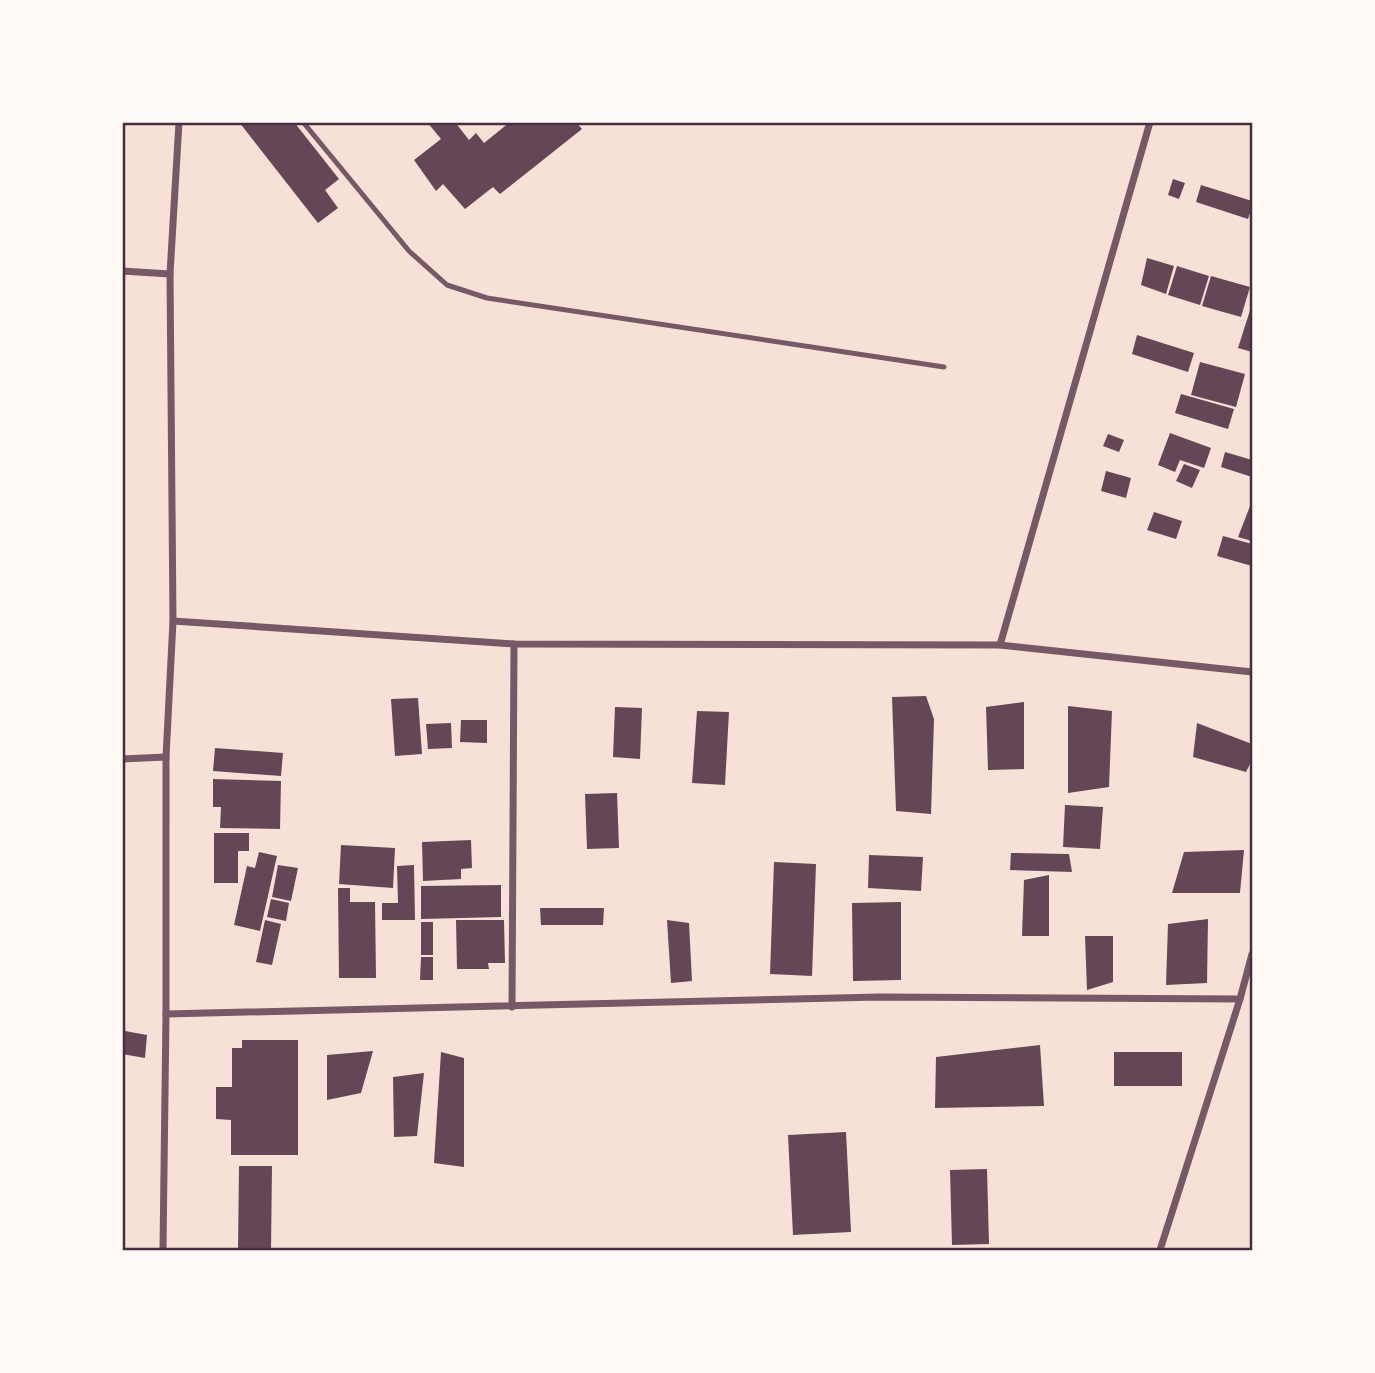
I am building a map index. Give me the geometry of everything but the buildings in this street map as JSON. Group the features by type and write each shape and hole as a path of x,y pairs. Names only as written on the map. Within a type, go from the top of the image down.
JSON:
{"street":[{"path":"163,1251 166,757 173,621 170,274 179,122"},
{"path":"1000,645 1150,122"},
{"path":"122,271 170,274"},
{"path":"173,621 514,644 1000,645 1252,671"},
{"path":"512,1007 514,644"},
{"path":"122,759 166,757"},
{"path":"1160,1251 1252,954"},
{"path":"166,1014 879,997 1240,999"}],"lane":[{"path":"303,122 410,251 447,285 487,298 944,366"}]}
